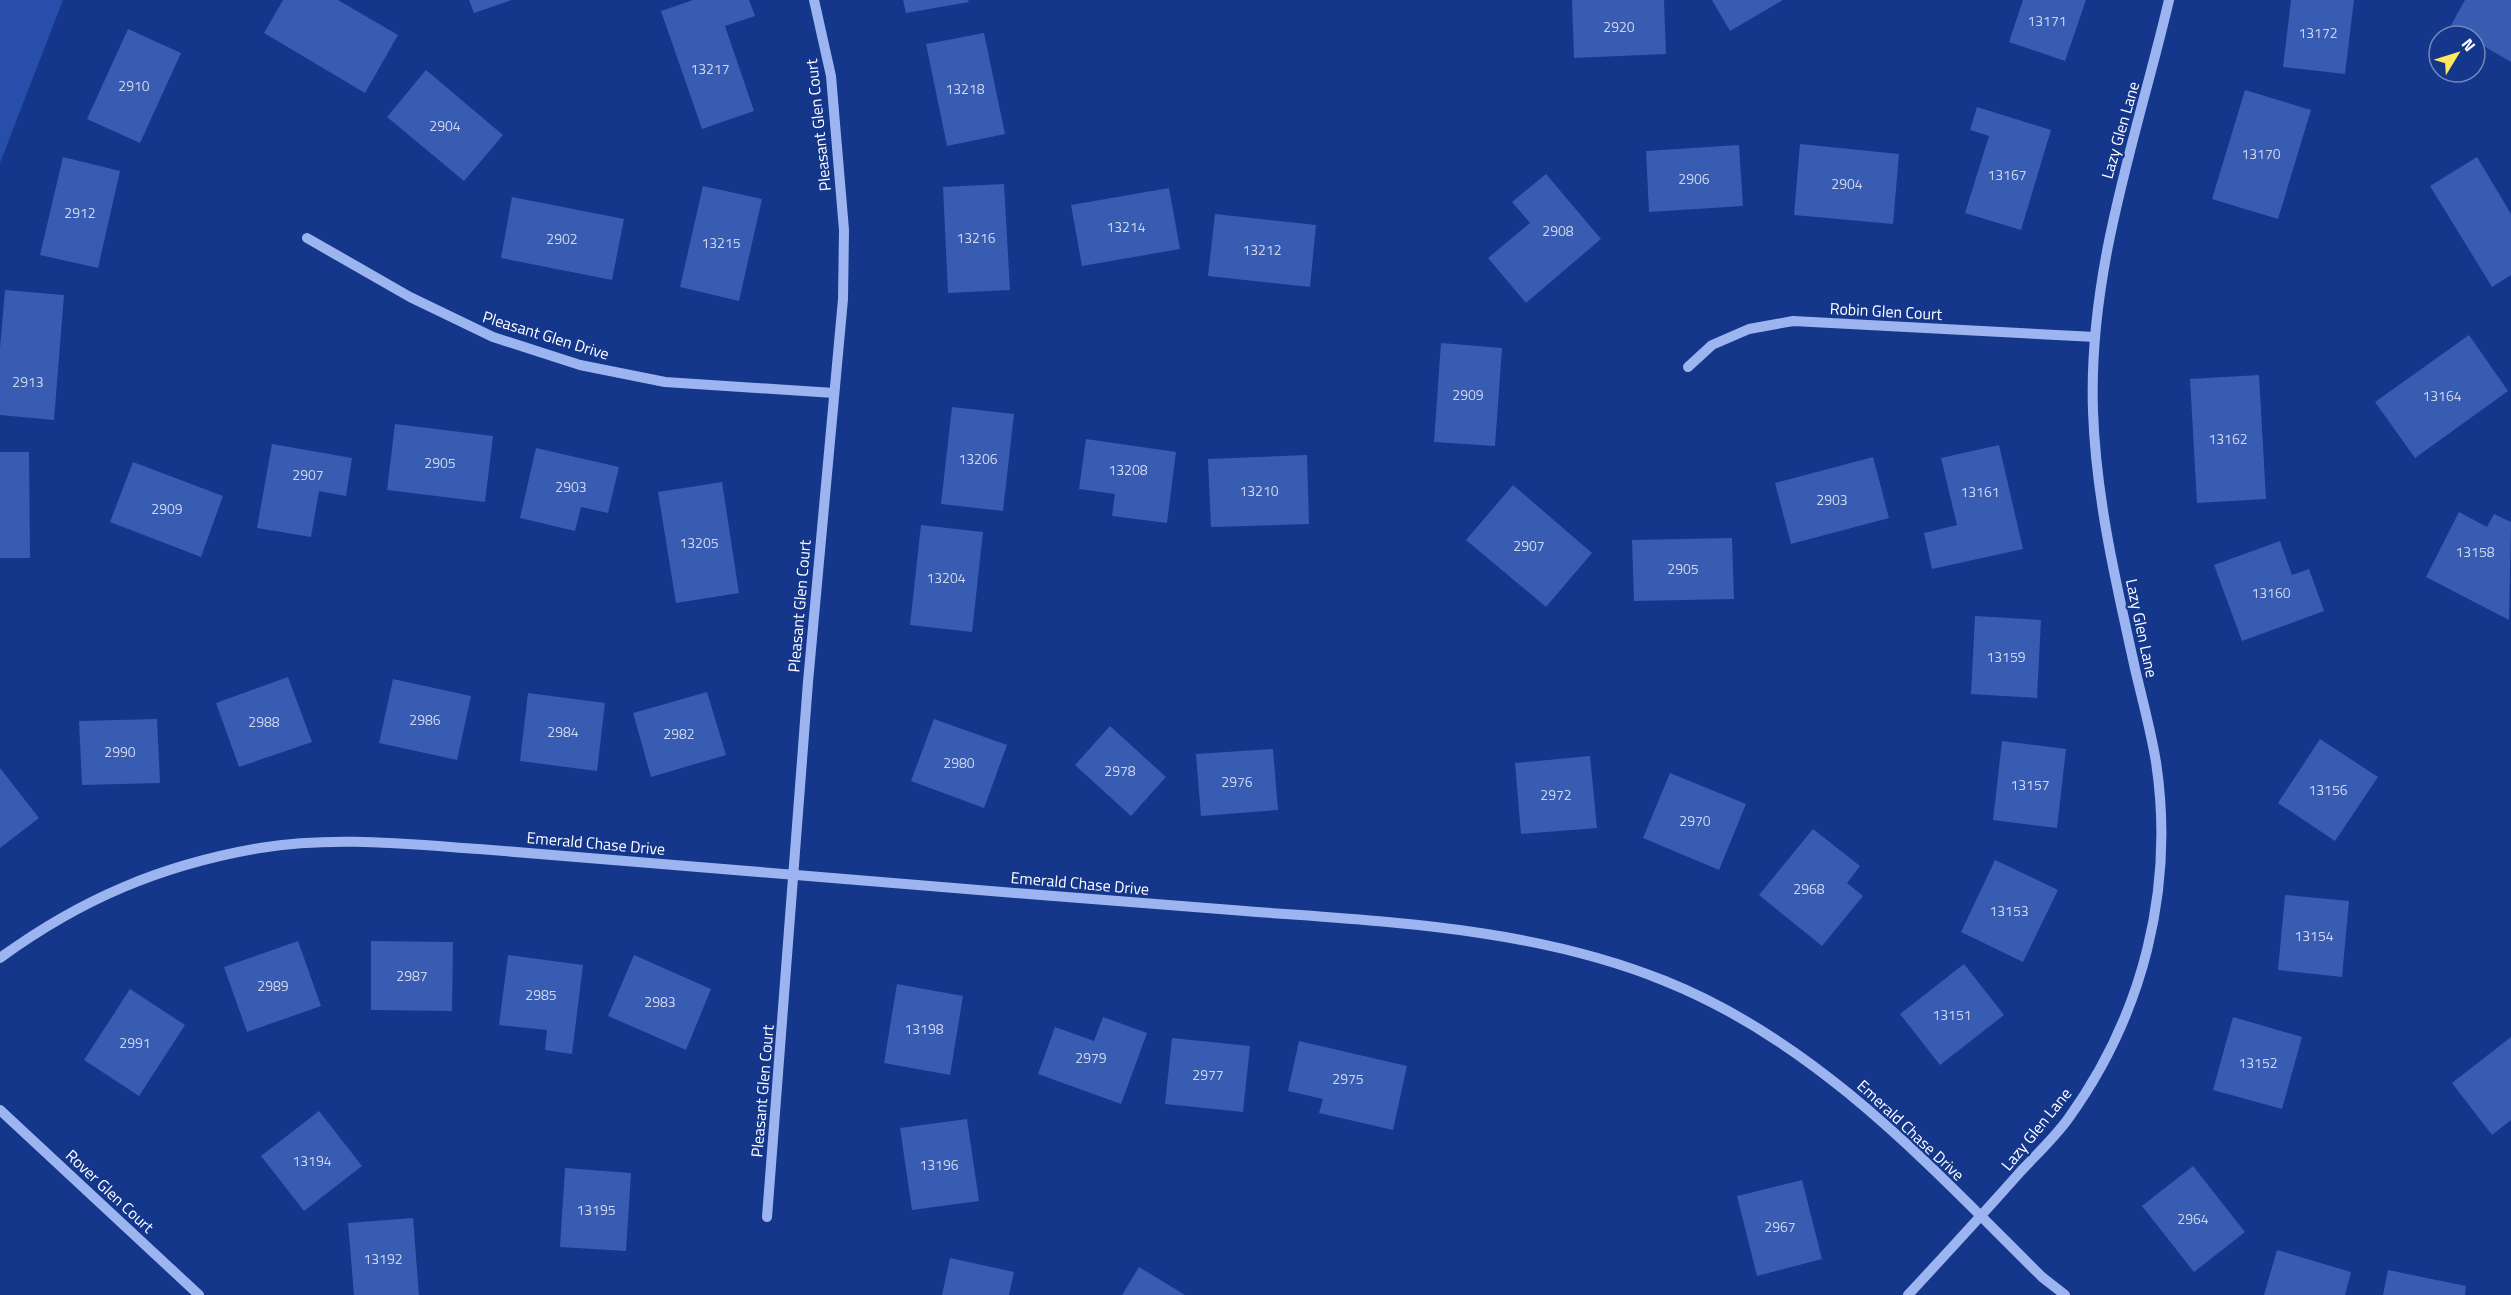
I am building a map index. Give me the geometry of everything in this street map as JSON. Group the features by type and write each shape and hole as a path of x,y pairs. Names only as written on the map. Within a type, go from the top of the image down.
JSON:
{"street":[{"name":"Pleasant Glen Court","path":"766,1217 808,682 843,299 844,230 831,76 814,0"},
{"name":"Lazy Glen Lane","path":"1908,1295 2066,1121 2104,1065 2131,1006 2148,951 2160,890 2163,822 2156,760 2100,499 2093,410 2095,337 2107,245 2169,0"},
{"name":"Pleasant Glen Drive","path":"307,238 410,297 493,337 580,365 665,382 834,393"},
{"name":"Robin Glen Court","path":"1688,368 1712,345 1749,329 1792,321 2095,337"},
{"name":"Emerald Chase Drive","path":"0,958 42,927 106,893 175,867 262,848 336,841 1361,920 1504,936 1585,953 1666,981 1732,1012 1802,1056 1872,1111 2042,1277 2065,1295"},
{"name":"Rover Glen Court","path":"0,1110 199,1295"}],"shaded area":[{"path":"0,0 63,0 0,163"}],"building":[{"path":"283,0 338,0 398,35 365,93 264,33"},
{"path":"469,0 512,0 474,13"},
{"path":"693,0 749,0 755,16 725,26 754,111 702,129 661,11"},
{"path":"903,0 968,0 969,2 906,13"},
{"path":"1572,0 1664,0 1666,54 1574,58"},
{"path":"1712,0 1783,0 1730,31"},
{"path":"2023,0 2086,0 2065,61 2009,42"},
{"path":"2291,0 2354,0 2345,74 2283,67"},
{"path":"2465,0 2511,0 2511,62 2487,48 2487,24 2452,24"},
{"path":"128,29 181,53 140,143 87,119"},
{"path":"984,33 1005,134 947,146 926,44"},
{"path":"426,70 503,135 464,181 387,117"},
{"path":"2245,90 2311,110 2278,219 2212,199"},
{"path":"1977,107 2051,130 2021,230 1965,213 1989,136 1970,130"},
{"path":"1800,144 1899,154 1893,224 1794,215"},
{"path":"1739,145 1743,206 1649,212 1646,151"},
{"path":"63,157 120,171 98,268 40,255"},
{"path":"2477,157 2511,214 2511,275 2492,287 2430,186"},
{"path":"1546,174 1601,239 1526,303 1488,258 1530,223 1512,202"},
{"path":"1004,184 1010,290 948,293 943,187"},
{"path":"703,186 762,199 739,301 680,287"},
{"path":"1169,188 1180,249 1082,266 1071,205"},
{"path":"512,197 624,219 612,280 501,258"},
{"path":"1215,214 1316,225 1310,287 1208,276"},
{"path":"5,290 64,295 54,420 0,415 0,348"},
{"path":"2469,335 2508,391 2415,458 2375,402"},
{"path":"1441,343 1502,348 1495,446 1434,442"},
{"path":"2259,375 2266,499 2197,503 2190,379"},
{"path":"952,407 1014,414 1003,511 941,504"},
{"path":"395,424 493,436 485,502 387,490"},
{"path":"1086,439 1176,452 1167,523 1112,516 1115,494 1079,489"},
{"path":"272,444 352,458 346,496 319,491 311,537 257,528"},
{"path":"1999,445 2023,549 1932,569 1924,533 1957,525 1941,458"},
{"path":"536,448 619,467 608,513 581,507 575,531 520,518"},
{"path":"0,452 29,452 30,558 0,558"},
{"path":"1307,455 1309,524 1211,527 1208,459"},
{"path":"1873,457 1889,518 1791,544 1775,483"},
{"path":"133,462 223,496 201,557 110,522"},
{"path":"722,482 739,593 676,603 658,492"},
{"path":"1513,485 1592,553 1546,607 1466,540"},
{"path":"2459,512 2487,527 2494,514 2511,522 2509,620 2426,577"},
{"path":"921,525 983,532 972,632 910,625"},
{"path":"1732,538 1734,599 1634,601 1632,540"},
{"path":"2280,541 2292,575 2309,569 2324,611 2242,641 2214,565"},
{"path":"1975,616 2041,620 2037,698 1971,694"},
{"path":"288,677 312,742 239,767 216,703"},
{"path":"393,679 471,696 457,760 379,743"},
{"path":"707,692 726,755 651,777 633,713"},
{"path":"528,693 605,703 597,771 520,761"},
{"path":"157,719 160,783 82,785 79,721"},
{"path":"934,719 1007,745 984,808 911,781"},
{"path":"1110,726 1166,777 1131,816 1075,765"},
{"path":"2320,739 2378,777 2335,841 2278,803"},
{"path":"2002,741 2066,749 2057,828 1993,820"},
{"path":"1273,749 1278,810 1201,816 1196,754"},
{"path":"1590,756 1597,828 1521,834 1515,763"},
{"path":"0,768 39,818 0,848"},
{"path":"1670,773 1746,804 1719,870 1643,838"},
{"path":"1813,829 1860,866 1847,883 1863,896 1822,946 1759,895"},
{"path":"1995,860 2058,890 2023,962 1961,932"},
{"path":"2285,895 2349,901 2342,977 2278,970"},
{"path":"298,941 321,1006 247,1032 224,967"},
{"path":"371,941 453,942 452,1011 371,1010"},
{"path":"508,955 583,965 572,1054 545,1050 547,1030 499,1025"},
{"path":"634,955 711,989 686,1050 608,1016"},
{"path":"1964,964 2004,1015 1940,1065 1900,1014"},
{"path":"897,984 963,996 950,1075 884,1063"},
{"path":"130,989 185,1025 139,1096 84,1060"},
{"path":"1103,1017 1147,1033 1121,1104 1038,1074 1055,1027 1094,1041"},
{"path":"2233,1017 2302,1037 2282,1109 2213,1090"},
{"path":"2511,1037 2511,1120 2492,1135 2452,1083"},
{"path":"1172,1038 1250,1046 1243,1112 1165,1104"},
{"path":"1299,1041 1407,1066 1393,1130 1319,1113 1323,1099 1288,1091"},
{"path":"319,1111 362,1166 304,1211 261,1156"},
{"path":"967,1119 979,1201 912,1210 900,1128"},
{"path":"2193,1166 2245,1232 2194,1272 2142,1206"},
{"path":"565,1168 631,1173 626,1251 560,1247"},
{"path":"1802,1180 1822,1259 1757,1276 1737,1196"},
{"path":"413,1218 419,1295 354,1295 348,1223"},
{"path":"2277,1250 2351,1272 2345,1295 2264,1295"},
{"path":"950,1258 1014,1272 1009,1295 942,1295"},
{"path":"1139,1267 1185,1295 1122,1295"},
{"path":"2388,1270 2466,1286 2465,1295 2383,1295"}]}
